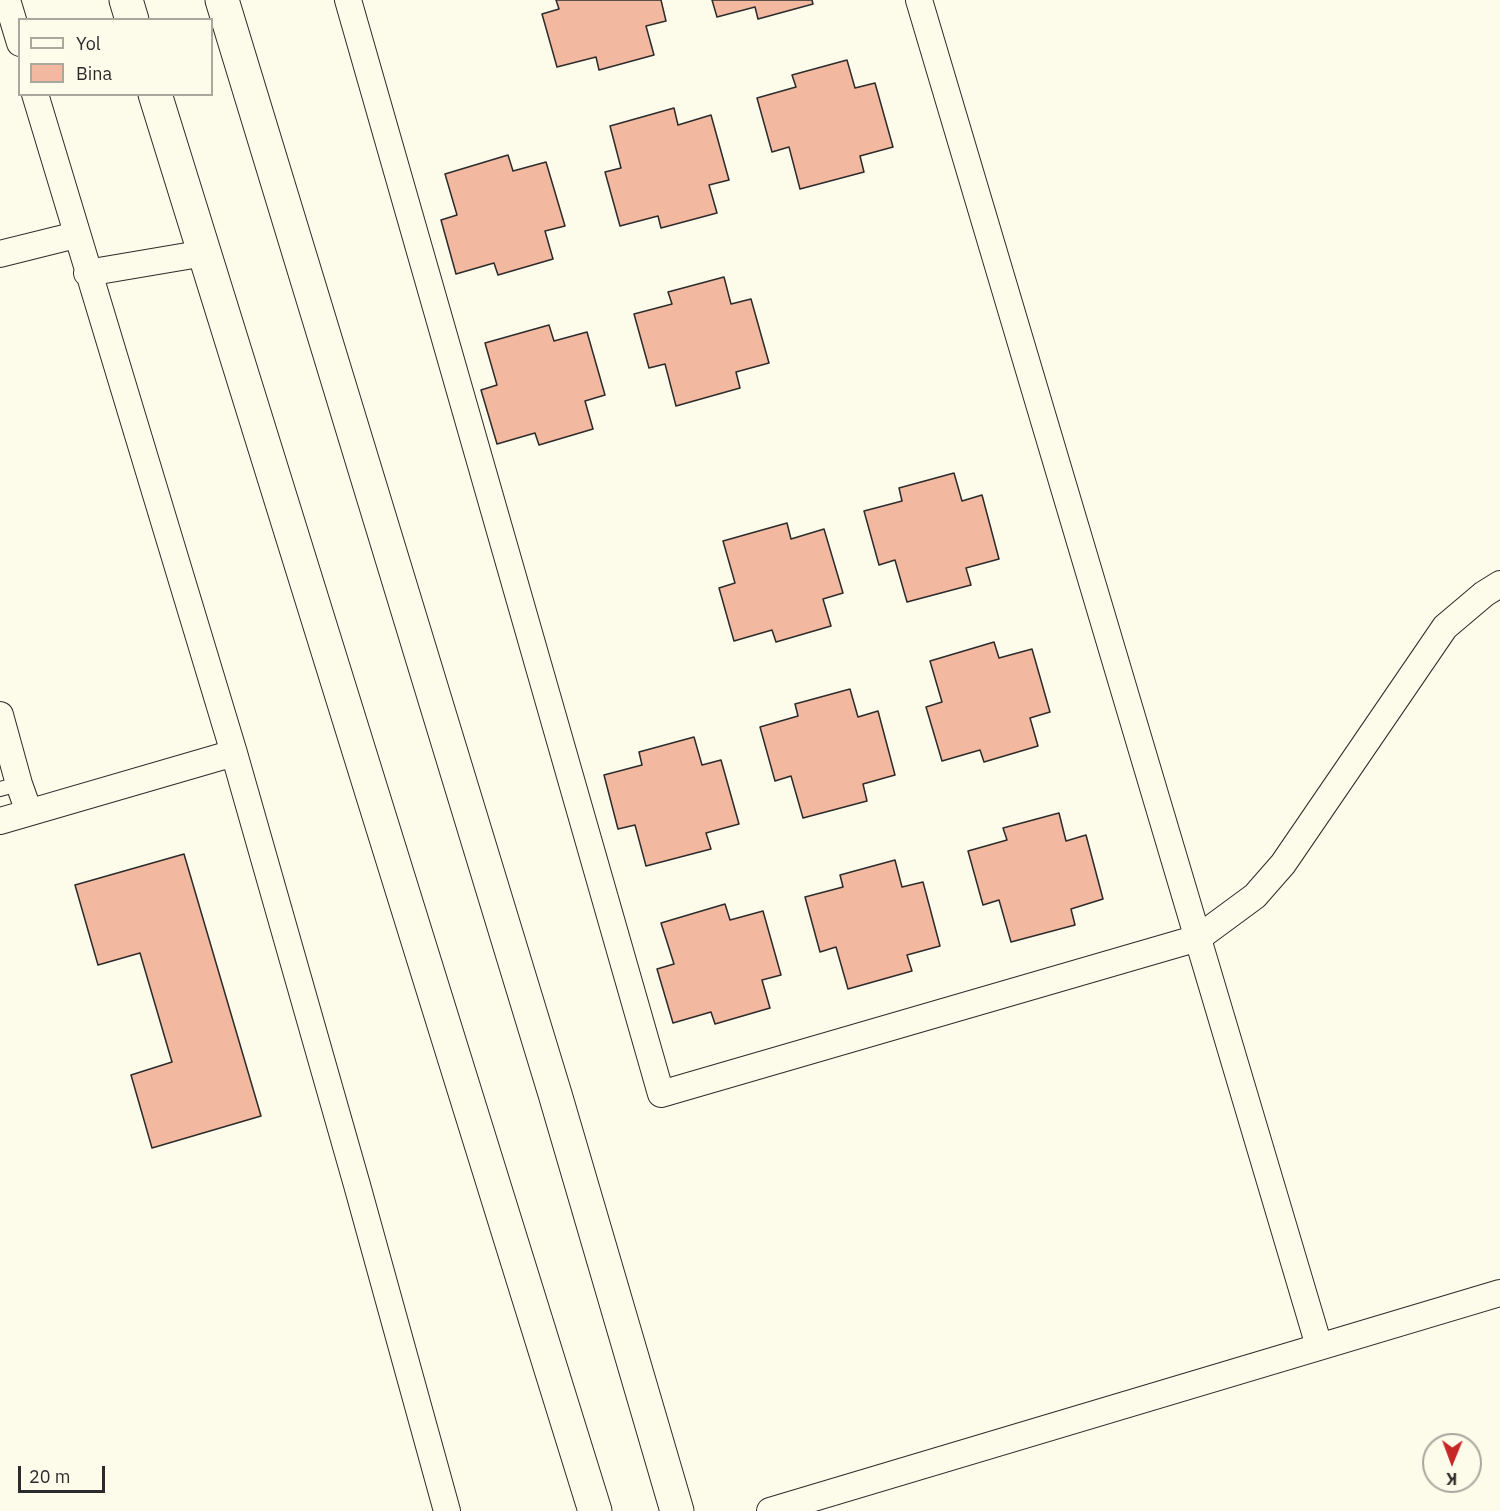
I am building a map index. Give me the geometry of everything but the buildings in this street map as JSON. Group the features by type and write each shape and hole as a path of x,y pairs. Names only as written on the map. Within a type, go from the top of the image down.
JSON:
{"highway":[{"path":"126,0 131,18"},
{"path":"222,0 555,1094 677,1511"},
{"path":"156,96 595,1511"}],"street":[{"path":"7,0 18,37"},
{"path":"348,0 661,1094 1198,938 1255,896 1283,864 1445,627 1484,594 1500,584"},
{"path":"919,0 1319,1346"},
{"path":"36,96 87,273 234,753 354,1173 447,1511"},
{"path":"0,254 76,235"},
{"path":"87,273 205,253"},
{"path":"0,715 9,787 29,812"},
{"path":"0,821 234,753"},
{"path":"770,1511 1500,1293"}]}
